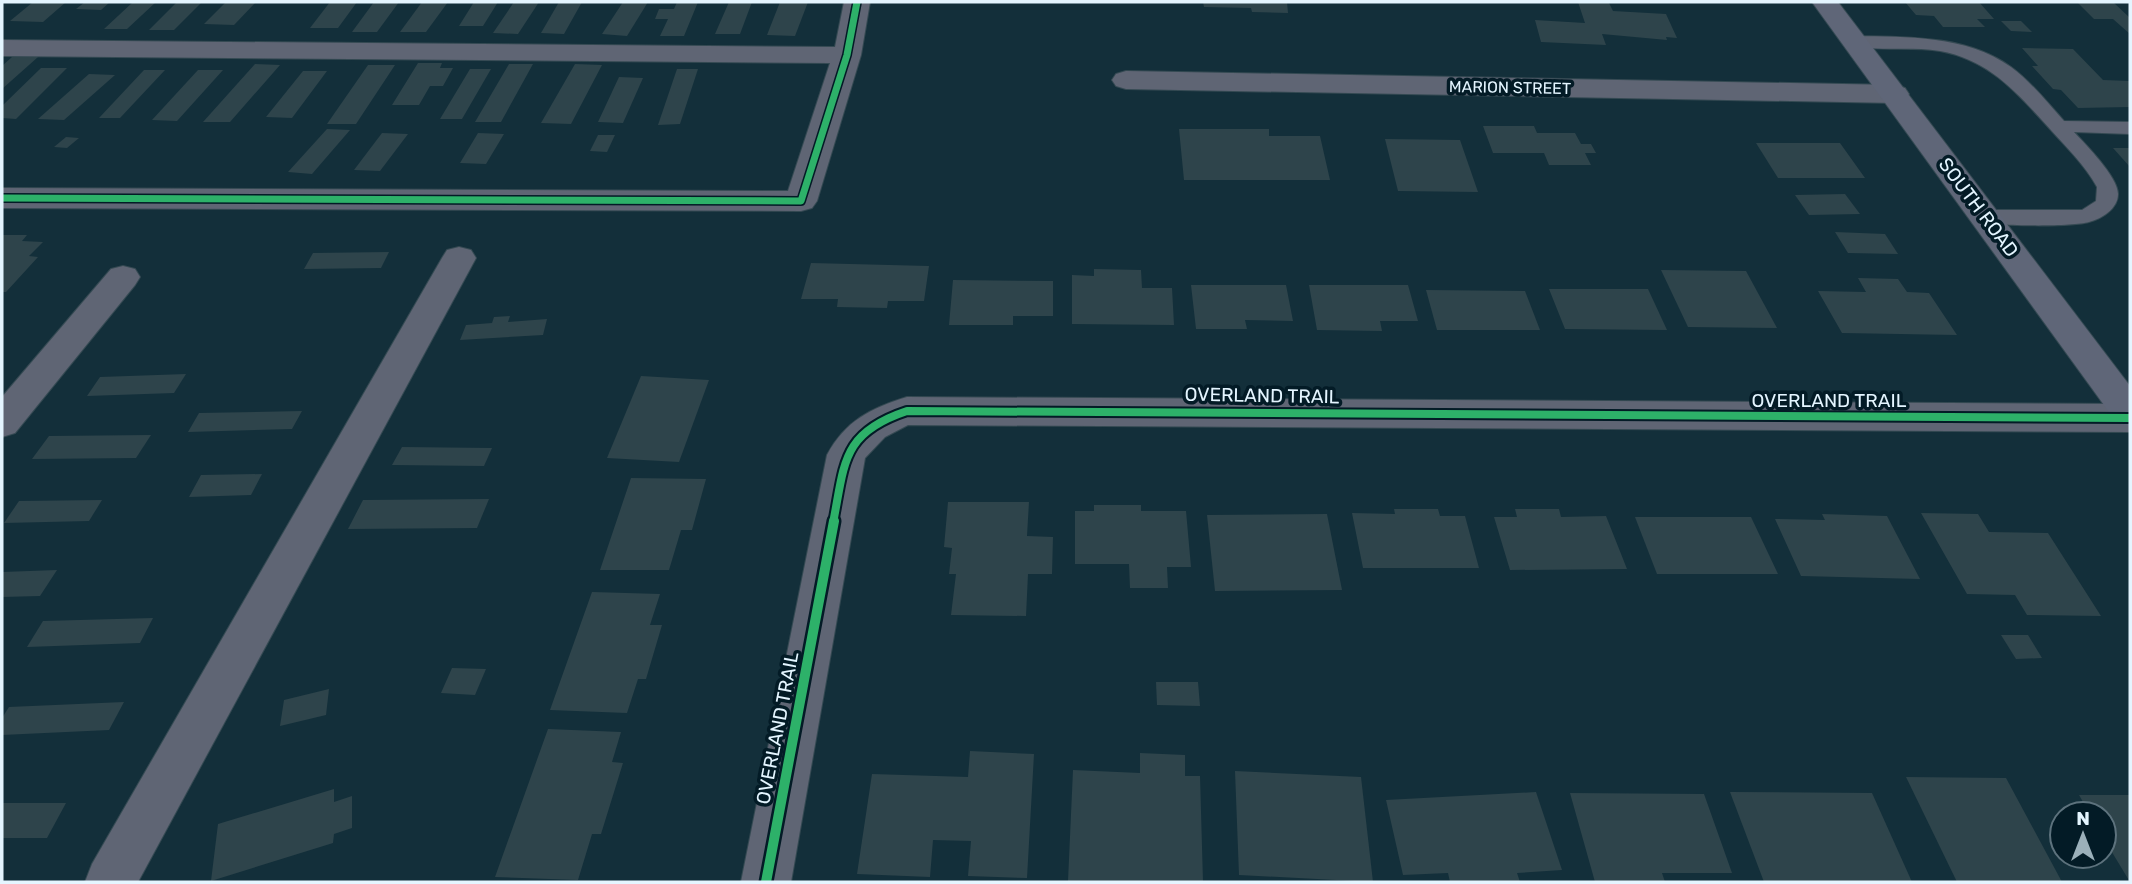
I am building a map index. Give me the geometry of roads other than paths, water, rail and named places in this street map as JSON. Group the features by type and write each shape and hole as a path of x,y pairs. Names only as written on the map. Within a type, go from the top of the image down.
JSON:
{"street":[{"path":"2,198 801,201 847,55 858,2"},
{"name":"SOUTH ROAD","path":"1825,2 1987,217 2130,416"},
{"path":"2,48 847,55"},
{"name":"MARION STREET","path":"1126,80 1895,94"},
{"path":"110,882 459,258"},
{"path":"2,423 123,277"},
{"name":"OVERLAND TRAIL","path":"766,882 846,455 859,435 880,419 907,411 2130,416"}],"lane":[{"path":"1855,41 1926,43 1968,52 1987,60 2014,79 2097,172 2107,187 2105,206 2098,212 2067,219 1987,217"},
{"path":"2057,126 2130,128"}]}
